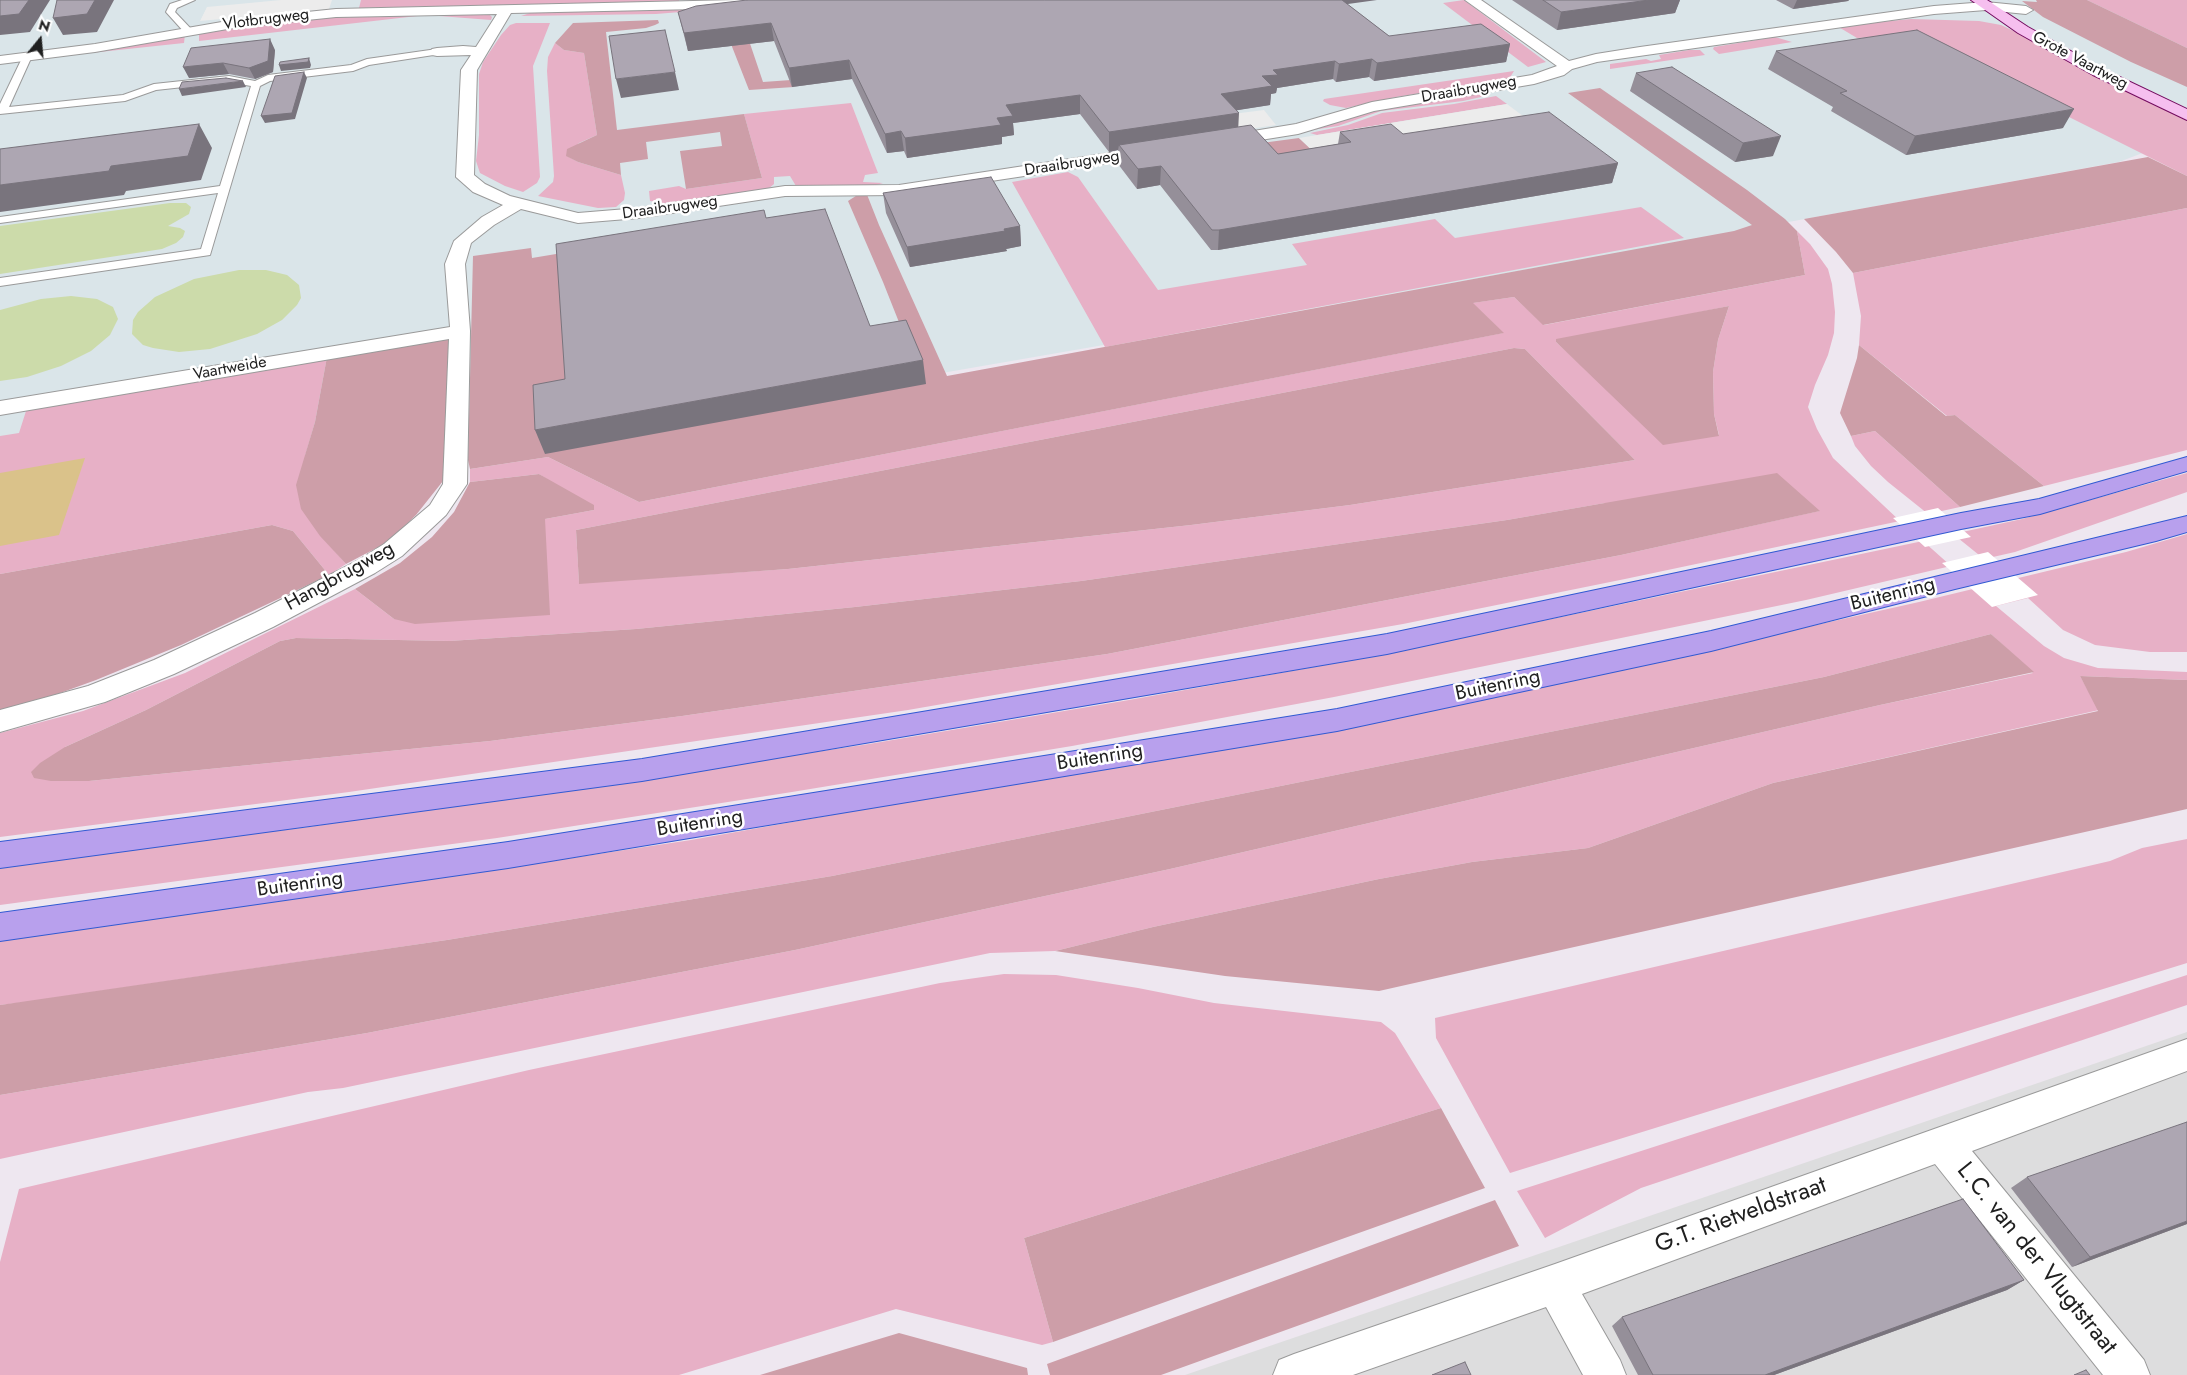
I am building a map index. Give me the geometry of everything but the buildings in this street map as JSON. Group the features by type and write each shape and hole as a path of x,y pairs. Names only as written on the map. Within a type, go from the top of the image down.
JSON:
{"highway":[{"path":"0,855 652,768 1387,644 1961,521 2040,506 2187,464"},
{"name":"Buitenring","path":"0,927 508,855 1337,720 1711,641 2187,524"}],"main road":[{"name":"Grote Vaartweg","path":"2009,0 2041,20"},
{"name":"Grote Vaartweg","path":"1982,3 1999,15 2098,72 2187,115"}],"street":[{"name":"Vlotbrugweg","path":"0,60 95,48 188,30 336,13 744,4 774,0"},
{"path":"1472,0 1567,66"},
{"name":"Draaibrugweg","path":"1204,144 1281,133 1372,107 1534,79 1559,72 1567,66 1596,58 1982,3 2026,10"},
{"name":"Draaibrugweg","path":"507,9 469,70 465,177 479,188 504,200 578,218 610,217 785,191 899,190 1175,148"},
{"name":"Draaibrugweg","path":"1884,16 1999,15 2026,10"},
{"path":"437,52 463,50 479,52"},
{"name":"Hangbrugweg","path":"0,721 95,695 164,667 264,620 366,567 393,550 438,510 454,484 460,331 455,264 463,241 488,221 517,204"},
{"name":"Vaartweide","path":"0,408 460,331"},
{"name":"G.T. Rietveldstraat","path":"1294,1375 1555,1284 2187,1054"},
{"name":"L.C. van der Vlugtstraat","path":"1942,1142 2129,1375"},
{"path":"1555,1284 1605,1375"}],"lane":[{"path":"188,30 170,12 173,6 191,0"},
{"path":"1,111 125,98 154,87 229,78 256,84 268,78 353,68 367,62 437,52"},
{"path":"1,111 27,56"},
{"path":"0,282 206,252 256,84"},
{"path":"0,220 225,189"}],"shaded area":[{"path":"0,0 2187,0 2187,136 2119,162 1254,319 0,536"},
{"path":"281,0 332,0 329,9 200,21 207,7"},
{"path":"361,0 679,0 679,1 359,8"},
{"path":"1464,0 1546,62 1528,67 1443,3"},
{"path":"2036,0 2087,0 2187,48 2187,87 2131,62 2043,17 2022,1 2037,2"},
{"path":"2087,0 2187,0 2187,48"},
{"path":"754,6 656,14 521,16 533,12"},
{"path":"484,13 492,17 491,20 426,15 199,41 199,32 332,15"},
{"path":"740,14 763,82 791,80 794,87 749,90 720,16"},
{"path":"1911,19 1979,21 2001,25 2093,75 2187,119 2187,176 1907,36 1857,38 1837,26"},
{"path":"658,20 659,23 646,28 606,32 617,130 744,114 762,178 686,189 680,151 722,146 720,132 646,142 648,159 620,163 621,175 578,162 566,156 567,149 597,135 584,53 564,50 555,43 573,23"},
{"path":"516,23 550,23 533,66 540,177 537,183 523,192 505,186 480,173 476,161 479,135 479,74 483,62 501,35 510,25"},
{"path":"185,34 184,43 90,53"},
{"path":"1775,37 1792,42 1719,54 1713,49 1714,47"},
{"path":"555,43 564,50 584,53 597,135 579,143 567,156 578,162 621,175 625,193 624,200 616,207 598,208 538,196 553,182 554,176 547,71 548,57"},
{"path":"1700,50 1705,55 1610,69 1610,64 1646,59 1651,61 1661,59 1659,55"},
{"path":"1514,71 1509,79 1396,97 1346,108 1330,105 1323,101 1324,99"},
{"path":"1600,88 1747,190 1785,219 1797,231 1805,275 1543,325 1514,297 1473,303 1504,333 639,502 548,457 470,469 468,460 473,256 531,248 532,258 562,253 918,370 848,201 866,192 947,376 1734,231 1752,225 1568,93"},
{"path":"1476,92 1490,95 1463,101 1381,111 1338,126 1312,130 1364,111"},
{"path":"1496,96 1507,104 1317,135 1310,133 1348,125 1382,113 1454,104"},
{"path":"851,103 878,173 865,175 863,182 883,183 876,185 796,186 790,176 774,177 774,184 768,189 668,204 650,201 649,191 679,186 686,189 762,178 744,114"},
{"path":"1507,104 1531,122 1317,155 1299,138"},
{"path":"1264,110 1276,125 1201,136 1186,120"},
{"path":"1299,138 1317,155 1287,174 1254,144"},
{"path":"2148,157 2187,176 2187,208 1853,273 1836,252 1804,219"},
{"path":"1068,172 1078,177 1158,290 1307,265 1292,244 1435,219 1455,238 1641,207 1684,238 1105,347 1012,182"},
{"path":"170,203 186,203 191,207 189,214 168,226 185,231 183,237 176,243 162,249 0,274 0,226"},
{"path":"2187,208 2187,450 2044,486 1955,415 1947,416 1859,345 1861,316 1853,273"},
{"path":"1797,231 1810,244 1828,269 1832,284 1835,312 1834,333 1828,355 1808,407 1817,429 1833,458 1900,521 1403,624 908,710 349,792 0,837 0,733 83,711 185,673 355,589 394,619 545,539 545,519 594,510 539,474 470,482 470,469 548,457 639,502 1503,333 1472,303 1514,297 1544,325 1805,275","holes":["1729,306 1718,340 1713,372 1714,414 1719,435 1593,376 1556,342","1514,348 1525,349 1635,460 1350,505 1191,525 788,569 579,583 576,530","1605,503 1819,511 1621,555 1107,654 682,716 490,741 89,781 65,747 146,710 280,641 296,638 449,641 636,629 855,607 1081,581 1507,520"]},
{"path":"239,270 266,270 287,275 299,285 301,298 297,305 282,320 257,334 210,349 179,352 153,348 143,345 132,334 133,320 138,312 155,297 194,279"},
{"path":"71,296 97,299 113,307 118,319 110,335 91,351 61,366 27,377 0,381 0,310 41,299"},
{"path":"1729,306 1718,340 1713,372 1714,414 1719,436 1663,445 1556,342 1556,339"},
{"path":"450,337 447,461 443,481 416,515 388,542 346,564 320,536 301,509 296,485 315,422 327,357"},
{"path":"1859,345 1946,416 1955,415 2044,486 1960,507 1875,431 1851,436 1840,413 1857,358"},
{"path":"1514,348 1525,349 1635,460 1350,505 1191,525 788,569 579,584 576,530"},
{"path":"327,357 315,422 305,456 318,532 346,564 329,575 293,531 272,525 0,574 0,436 19,433 27,408"},
{"path":"1875,431 1960,507 1928,514 1888,482 1871,466 1855,446 1851,436"},
{"path":"85,458 59,535 0,546 0,473"},
{"path":"1777,473 1820,511 1621,555 1107,654 682,716 490,741 89,781 51,781 34,778 31,772 40,763 65,747 146,710 280,641 296,638 449,641 636,629 855,607 1081,581 1507,520"},
{"path":"2187,473 2187,492 2015,552 1984,559 1953,534 2022,519"},
{"path":"539,474 594,505 594,510 545,519 550,615 415,624 394,619 355,589 400,563 432,537 454,512 470,482"},
{"path":"272,525 293,531 329,575 181,645 96,680 30,704 0,712 0,574"},
{"path":"2187,534 2187,652 2150,652 2095,645 2063,630 2028,598 1996,606 2044,646 2064,658 2098,668 2187,672 2187,680 2080,676 2099,710 1773,783 1588,848 1472,862 1379,879 1153,927 1055,951 990,953 343,1088 308,1092 0,1159 0,1095 367,1033 795,950 1170,869 1880,705 2033,673 1991,634 1824,677 832,876 447,940 0,1005 0,938 398,884 691,840 1484,699 1919,602 2126,552"},
{"path":"1923,541 1951,566 1806,600 1334,697 1072,746 497,838 0,905 0,865 308,827 869,744 1375,656"},
{"path":"1991,634 2034,672 1880,705 1170,869 795,950 367,1033 0,1095 0,1005 447,940 832,876 1824,677"},
{"path":"2080,676 2187,680 2187,809 1379,991 1225,976 1055,951 1153,927 1379,879 1472,862 1588,848 1773,783 2098,711"},
{"path":"2187,839 2187,963 1510,1173 1436,1038 1435,1018 2110,861 2142,848"},
{"path":"1004,974 1056,975 1138,988 1214,1003 1381,1022 1395,1033 1441,1108 1024,1238 1053,1342 1042,1345 896,1309 679,1375 0,1375 0,1262 19,1189 529,1070 940,983"},
{"path":"2187,975 2187,1005 1641,1188 1545,1238 1517,1191"},
{"path":"2187,1032 2187,1375 1185,1375"},
{"path":"1441,1108 1485,1188 1053,1342 1024,1238"},
{"path":"1495,1200 1519,1246 1161,1375 1050,1375 1047,1364"},
{"path":"899,1333 1027,1368 1028,1375 760,1375"}],"pier":[{"path":"1938,508 1971,537 1925,547 1893,518"},
{"path":"1988,552 2038,595 1992,607 1942,563"}]}
